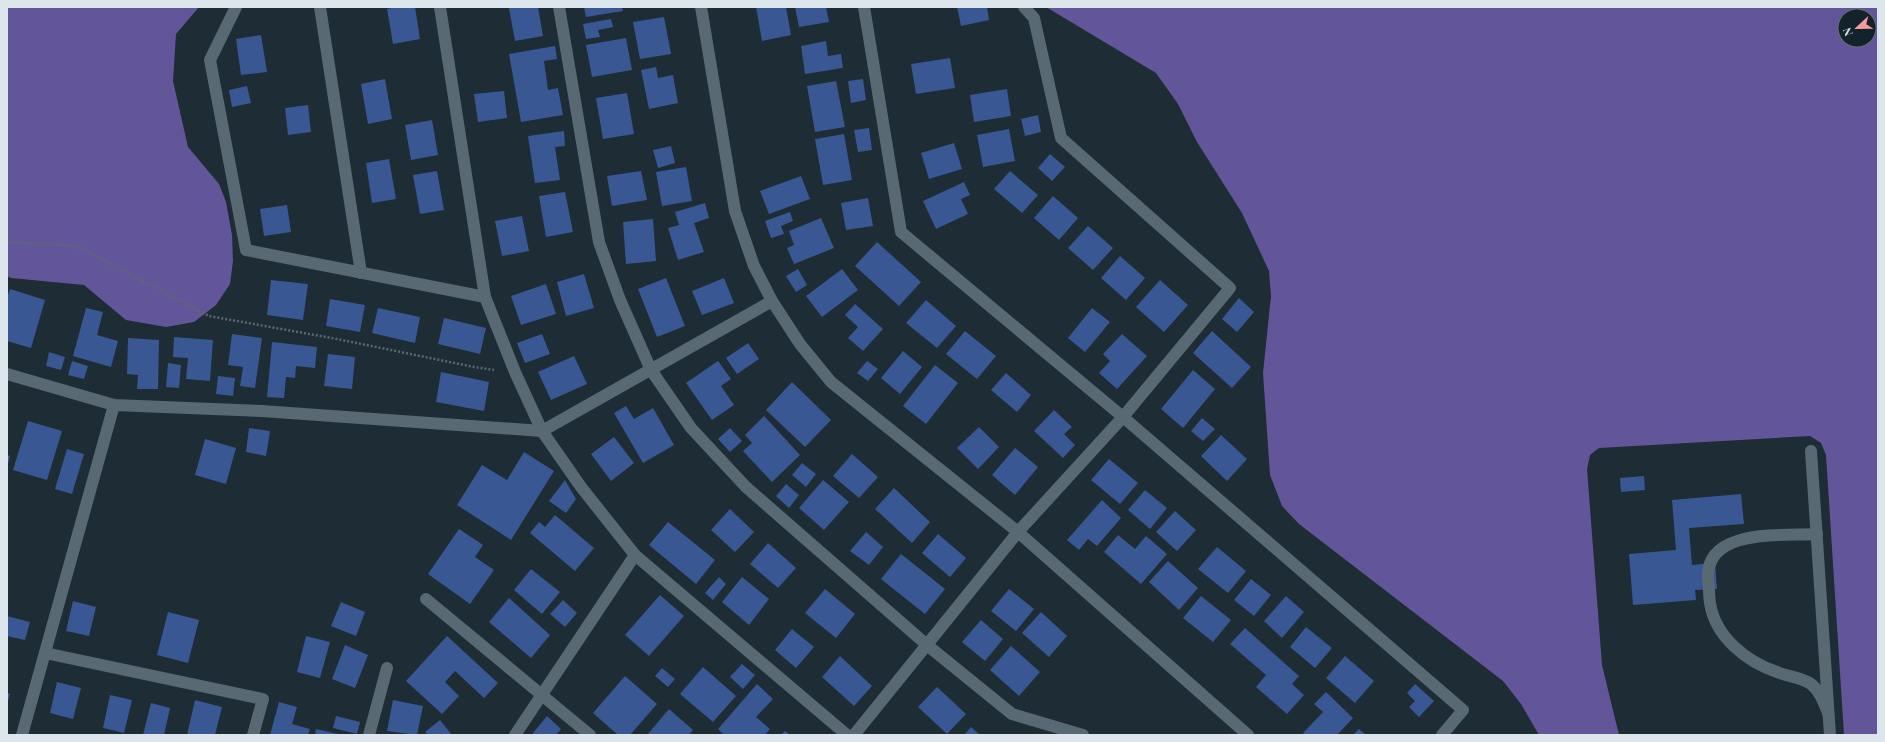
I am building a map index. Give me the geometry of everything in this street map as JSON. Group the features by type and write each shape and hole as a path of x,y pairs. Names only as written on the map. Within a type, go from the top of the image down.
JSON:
{"street":[{"path":"236,7 210,60 246,250 485,297"},
{"path":"320,7 361,273"},
{"path":"440,7 485,297 515,372 542,431 581,487 635,555 847,735"},
{"path":"559,7 599,242 620,300 651,370 690,428 746,487 927,645 1012,714 1083,735"},
{"path":"701,7 735,211 754,266 772,301 800,344 831,382 1018,532 1248,735"},
{"path":"864,7 901,232 1123,417 1463,710 1442,735"},
{"path":"854,735 1018,532 1123,417 1230,288 1061,138 1034,18 1024,7"},
{"path":"7,374 114,405 262,411 542,431 772,301"},
{"path":"22,735 114,405"},
{"path":"1811,451 1830,735"},
{"path":"1817,534 1753,538 1730,542 1712,556 1707,568 1710,605 1720,630 1736,649 1756,663 1778,673 1798,677 1812,685 1821,697 1828,714"},
{"path":"515,735 635,555"},
{"path":"426,599 590,735"},
{"path":"45,653 262,699 254,735"},
{"path":"370,735 387,668"}],"path":[{"path":"7,242 77,246 209,316 337,339 474,368 515,372"}],"shaded area":[{"path":"7,7 199,7 176,34 173,81 188,147 219,184 226,202 232,235 233,261 230,284 216,305 194,322 166,327 126,320 84,285 11,278 7,276"},
{"path":"1046,7 1878,7 1878,735 1844,735 1826,455 1821,443 1810,436 1599,448 1590,455 1587,469 1602,665 1619,735 1539,735 1521,704 1503,681 1299,524 1282,506 1270,475 1263,373 1271,296 1269,271 1242,213 1197,142 1178,104 1156,73"}],"building":[{"path":"397,7 415,7 420,39 393,44 387,9"},
{"path":"538,7 543,36 515,41 509,8"},
{"path":"584,7 622,7 623,11 586,17"},
{"path":"756,7 786,7 791,35 762,41"},
{"path":"795,7 826,7 829,22 799,27"},
{"path":"957,7 987,7 989,20 961,26"},
{"path":"664,17 671,54 640,59 633,22"},
{"path":"611,19 613,27 598,30 600,37 586,39 583,24"},
{"path":"261,35 267,72 241,75 236,39"},
{"path":"626,38 632,70 592,77 586,45"},
{"path":"826,41 828,56 841,54 843,68 805,74 801,46"},
{"path":"555,46 557,59 544,61 548,90 558,88 563,115 521,122 509,54"},
{"path":"950,58 955,88 916,94 911,64"},
{"path":"656,67 658,78 673,75 678,103 649,109 641,70"},
{"path":"385,79 392,119 368,124 361,84"},
{"path":"863,79 866,100 851,103 848,81"},
{"path":"836,81 845,127 815,132 807,86"},
{"path":"247,86 251,103 232,107 229,90"},
{"path":"1007,89 1011,116 974,122 970,95"},
{"path":"504,91 507,118 478,122 474,94"},
{"path":"627,93 634,134 603,139 596,98"},
{"path":"308,105 311,132 288,135 285,108"},
{"path":"1038,115 1041,132 1025,136 1021,119"},
{"path":"432,120 438,155 411,160 405,125"},
{"path":"869,128 872,150 858,152 854,130"},
{"path":"1009,129 1015,161 983,167 977,135"},
{"path":"564,131 565,146 555,147 560,180 535,183 528,136"},
{"path":"844,134 852,180 823,185 815,139"},
{"path":"954,143 962,169 929,179 921,153"},
{"path":"671,146 675,163 658,168 653,150"},
{"path":"1050,154 1065,167 1052,181 1038,168"},
{"path":"389,159 396,199 372,203 366,163"},
{"path":"686,167 692,201 662,206 656,172"},
{"path":"437,171 444,210 420,214 413,175"},
{"path":"641,171 647,200 612,206 607,176"},
{"path":"1010,171 1038,195 1022,213 994,189"},
{"path":"801,176 810,199 769,214 760,191"},
{"path":"964,182 970,195 961,199 968,214 936,229 923,201"},
{"path":"565,192 573,232 546,237 539,196"},
{"path":"1053,196 1078,218 1059,240 1034,218"},
{"path":"868,198 873,226 846,230 841,203"},
{"path":"705,203 709,218 694,223 704,252 678,260 668,228 679,225 675,212"},
{"path":"287,205 291,232 264,236 260,209"},
{"path":"790,212 793,221 781,226 784,234 771,238 765,221"},
{"path":"522,216 529,251 502,256 495,221"},
{"path":"821,218 834,248 794,264 787,248 794,245 789,231"},
{"path":"653,219 656,261 626,264 623,222"},
{"path":"1088,226 1113,248 1093,270 1068,248"},
{"path":"877,242 921,282 899,306 855,266"},
{"path":"1120,256 1145,278 1126,300 1101,278"},
{"path":"798,269 807,285 796,292 786,276"},
{"path":"842,269 858,290 822,317 806,296"},
{"path":"584,274 594,308 566,316 557,282"},
{"path":"666,278 685,326 657,337 638,289"},
{"path":"724,278 734,303 702,315 692,291"},
{"path":"271,280 308,284 303,320 267,315"},
{"path":"1160,280 1188,305 1164,332 1136,307"},
{"path":"546,284 556,314 521,325 511,296"},
{"path":"10,289 45,300 31,348 7,341 7,298"},
{"path":"1239,298 1254,312 1237,332 1222,319"},
{"path":"330,299 365,305 360,332 326,326"},
{"path":"926,300 956,326 937,348 906,323"},
{"path":"855,304 883,329 863,351 848,338 858,327 845,315"},
{"path":"86,308 103,312 97,335 118,341 111,367 73,356"},
{"path":"378,308 420,317 415,343 372,333"},
{"path":"1092,308 1110,322 1085,352 1068,338"},
{"path":"444,318 486,328 480,354 438,344"},
{"path":"965,331 996,356 977,379 946,354"},
{"path":"1212,331 1251,367 1232,388 1193,353"},
{"path":"232,334 262,338 255,388 240,386 243,367 228,365"},
{"path":"542,334 550,354 525,363 517,343"},
{"path":"1122,334 1147,356 1117,389 1099,373 1110,361 1103,354"},
{"path":"174,337 213,340 210,381 186,379 188,358 173,357"},
{"path":"128,338 159,340 158,389 137,389 138,375 127,374"},
{"path":"272,342 317,347 315,368 296,366 295,378 286,377 284,398 267,397"},
{"path":"748,343 759,359 737,374 726,358"},
{"path":"903,351 922,367 900,394 881,378"},
{"path":"49,352 65,357 61,370 46,366"},
{"path":"328,354 355,357 352,389 324,386"},
{"path":"574,356 587,384 551,400 538,372"},
{"path":"72,361 88,366 84,379 68,375"},
{"path":"718,361 731,379 721,386 734,405 712,420 686,383"},
{"path":"867,361 878,369 868,381 857,373"},
{"path":"168,363 181,365 179,388 166,387"},
{"path":"935,365 958,383 926,424 903,406"},
{"path":"1193,370 1215,389 1183,428 1161,409"},
{"path":"441,372 489,382 484,411 436,402"},
{"path":"1006,373 1031,395 1017,412 991,390"},
{"path":"218,376 235,378 233,396 216,394"},
{"path":"792,382 831,420 805,447 766,410"},
{"path":"626,406 634,419 653,408 674,445 643,463 614,413"},
{"path":"1054,410 1072,427 1064,434 1075,445 1063,458 1034,431"},
{"path":"764,416 800,455 772,482 743,451 752,443 745,435"},
{"path":"1202,418 1215,429 1203,441 1191,431"},
{"path":"28,421 62,431 47,480 13,470"},
{"path":"979,427 999,447 978,469 957,448"},
{"path":"249,428 270,431 266,456 246,452"},
{"path":"730,428 742,441 730,452 718,439"},
{"path":"1221,435 1247,459 1227,481 1201,456"},
{"path":"614,437 634,463 611,481 591,454"},
{"path":"205,439 236,448 226,484 195,475"},
{"path":"1015,448 1038,467 1015,495 992,475"},
{"path":"67,449 84,454 72,494 55,489"},
{"path":"524,452 554,471 511,540 457,505 482,465 507,480"},
{"path":"852,454 878,477 859,498 833,476"},
{"path":"7,455 10,456 8,464 7,464"},
{"path":"1109,459 1138,483 1120,504 1091,480"},
{"path":"802,463 816,474 806,487 792,475"},
{"path":"1644,476 1645,490 1621,492 1620,478"},
{"path":"565,480 576,499 566,513 549,501"},
{"path":"823,480 849,502 824,530 799,508"},
{"path":"786,484 799,495 789,508 776,496"},
{"path":"894,488 930,522 912,543 875,509"},
{"path":"1145,490 1167,508 1150,529 1128,510"},
{"path":"1741,494 1744,524 1689,528 1692,565 1715,563 1717,589 1695,590 1696,600 1633,605 1629,554 1676,550 1672,500"},
{"path":"1102,500 1121,518 1097,546 1088,539 1079,550 1067,540"},
{"path":"730,509 754,532 735,552 711,530"},
{"path":"1175,511 1196,530 1177,551 1156,532"},
{"path":"555,515 594,548 575,571 530,533 539,522 545,527"},
{"path":"668,522 715,560 696,584 649,545"},
{"path":"459,529 483,545 475,557 494,570 470,604 428,574"},
{"path":"866,532 883,547 869,565 850,551"},
{"path":"938,534 966,558 950,577 922,553"},
{"path":"1118,535 1135,549 1146,536 1167,554 1141,584 1104,552"},
{"path":"768,543 796,568 778,588 750,564"},
{"path":"1217,547 1246,571 1228,593 1198,569"},
{"path":"901,554 945,589 925,614 881,579"},
{"path":"1168,561 1198,588 1179,610 1149,582"},
{"path":"531,569 560,592 542,614 514,590"},
{"path":"719,577 726,584 713,600 705,593"},
{"path":"742,577 769,599 749,625 722,602"},
{"path":"1251,579 1271,595 1254,616 1234,600"},
{"path":"825,589 855,614 836,638 805,613"},
{"path":"1009,589 1034,609 1016,631 991,611"},
{"path":"660,595 684,616 649,656 625,635"},
{"path":"1201,596 1231,620 1213,642 1183,618"},
{"path":"1286,596 1304,612 1282,638 1264,621"},
{"path":"509,598 550,635 531,658 489,622"},
{"path":"563,600 577,613 565,627 550,614"},
{"path":"73,601 96,607 89,636 66,631"},
{"path":"341,602 365,612 356,636 331,626"},
{"path":"168,612 199,620 188,663 157,655"},
{"path":"1041,612 1067,636 1049,657 1022,633"},
{"path":"7,616 30,622 25,640 7,636"},
{"path":"981,620 1003,639 985,661 962,642"},
{"path":"1306,627 1332,648 1315,668 1290,647"},
{"path":"1245,628 1299,676 1292,684 1304,695 1287,714 1256,687 1266,675 1230,644"},
{"path":"792,629 814,647 796,668 775,650"},
{"path":"306,636 330,642 320,678 297,672"},
{"path":"447,636 498,683 484,698 455,671 445,682 459,696 442,714 406,681"},
{"path":"345,645 368,655 355,688 332,679"},
{"path":"1011,646 1040,672 1019,696 990,670"},
{"path":"840,656 872,686 854,706 822,677"},
{"path":"1345,656 1374,681 1355,703 1326,678"},
{"path":"742,664 755,675 743,689 730,677"},
{"path":"703,667 736,696 713,722 680,694"},
{"path":"662,668 675,679 668,687 655,676"},
{"path":"625,676 657,704 630,735 618,735 593,713"},
{"path":"57,682 81,688 73,719 50,713"},
{"path":"757,684 773,699 756,717 770,729 765,735 724,735 718,729"},
{"path":"1415,684 1434,701 1419,717 1409,707 1415,701 1407,693"},
{"path":"937,687 966,714 947,734 918,707"},
{"path":"1326,692 1353,718 1337,735 1305,735 1303,733 1323,712 1314,704"},
{"path":"7,693 10,694 7,704"},
{"path":"110,695 132,700 124,733 103,728"},
{"path":"195,700 222,707 215,735 187,735"},
{"path":"393,700 423,706 417,735 387,731"},
{"path":"279,702 297,707 292,724 310,729 308,735 270,735"},
{"path":"151,703 170,708 164,735 143,735"},
{"path":"669,709 693,730 689,735 647,735"},
{"path":"336,716 360,722 357,734 333,728"},
{"path":"547,716 561,729 556,735 534,735 533,733"},
{"path":"440,720 452,735 428,735 425,732"},
{"path":"971,727 980,735 964,735"},
{"path":"316,729 338,734 338,735 315,735"},
{"path":"1359,729 1366,735 1353,735"},
{"path":"785,731 790,735 781,735"}]}
